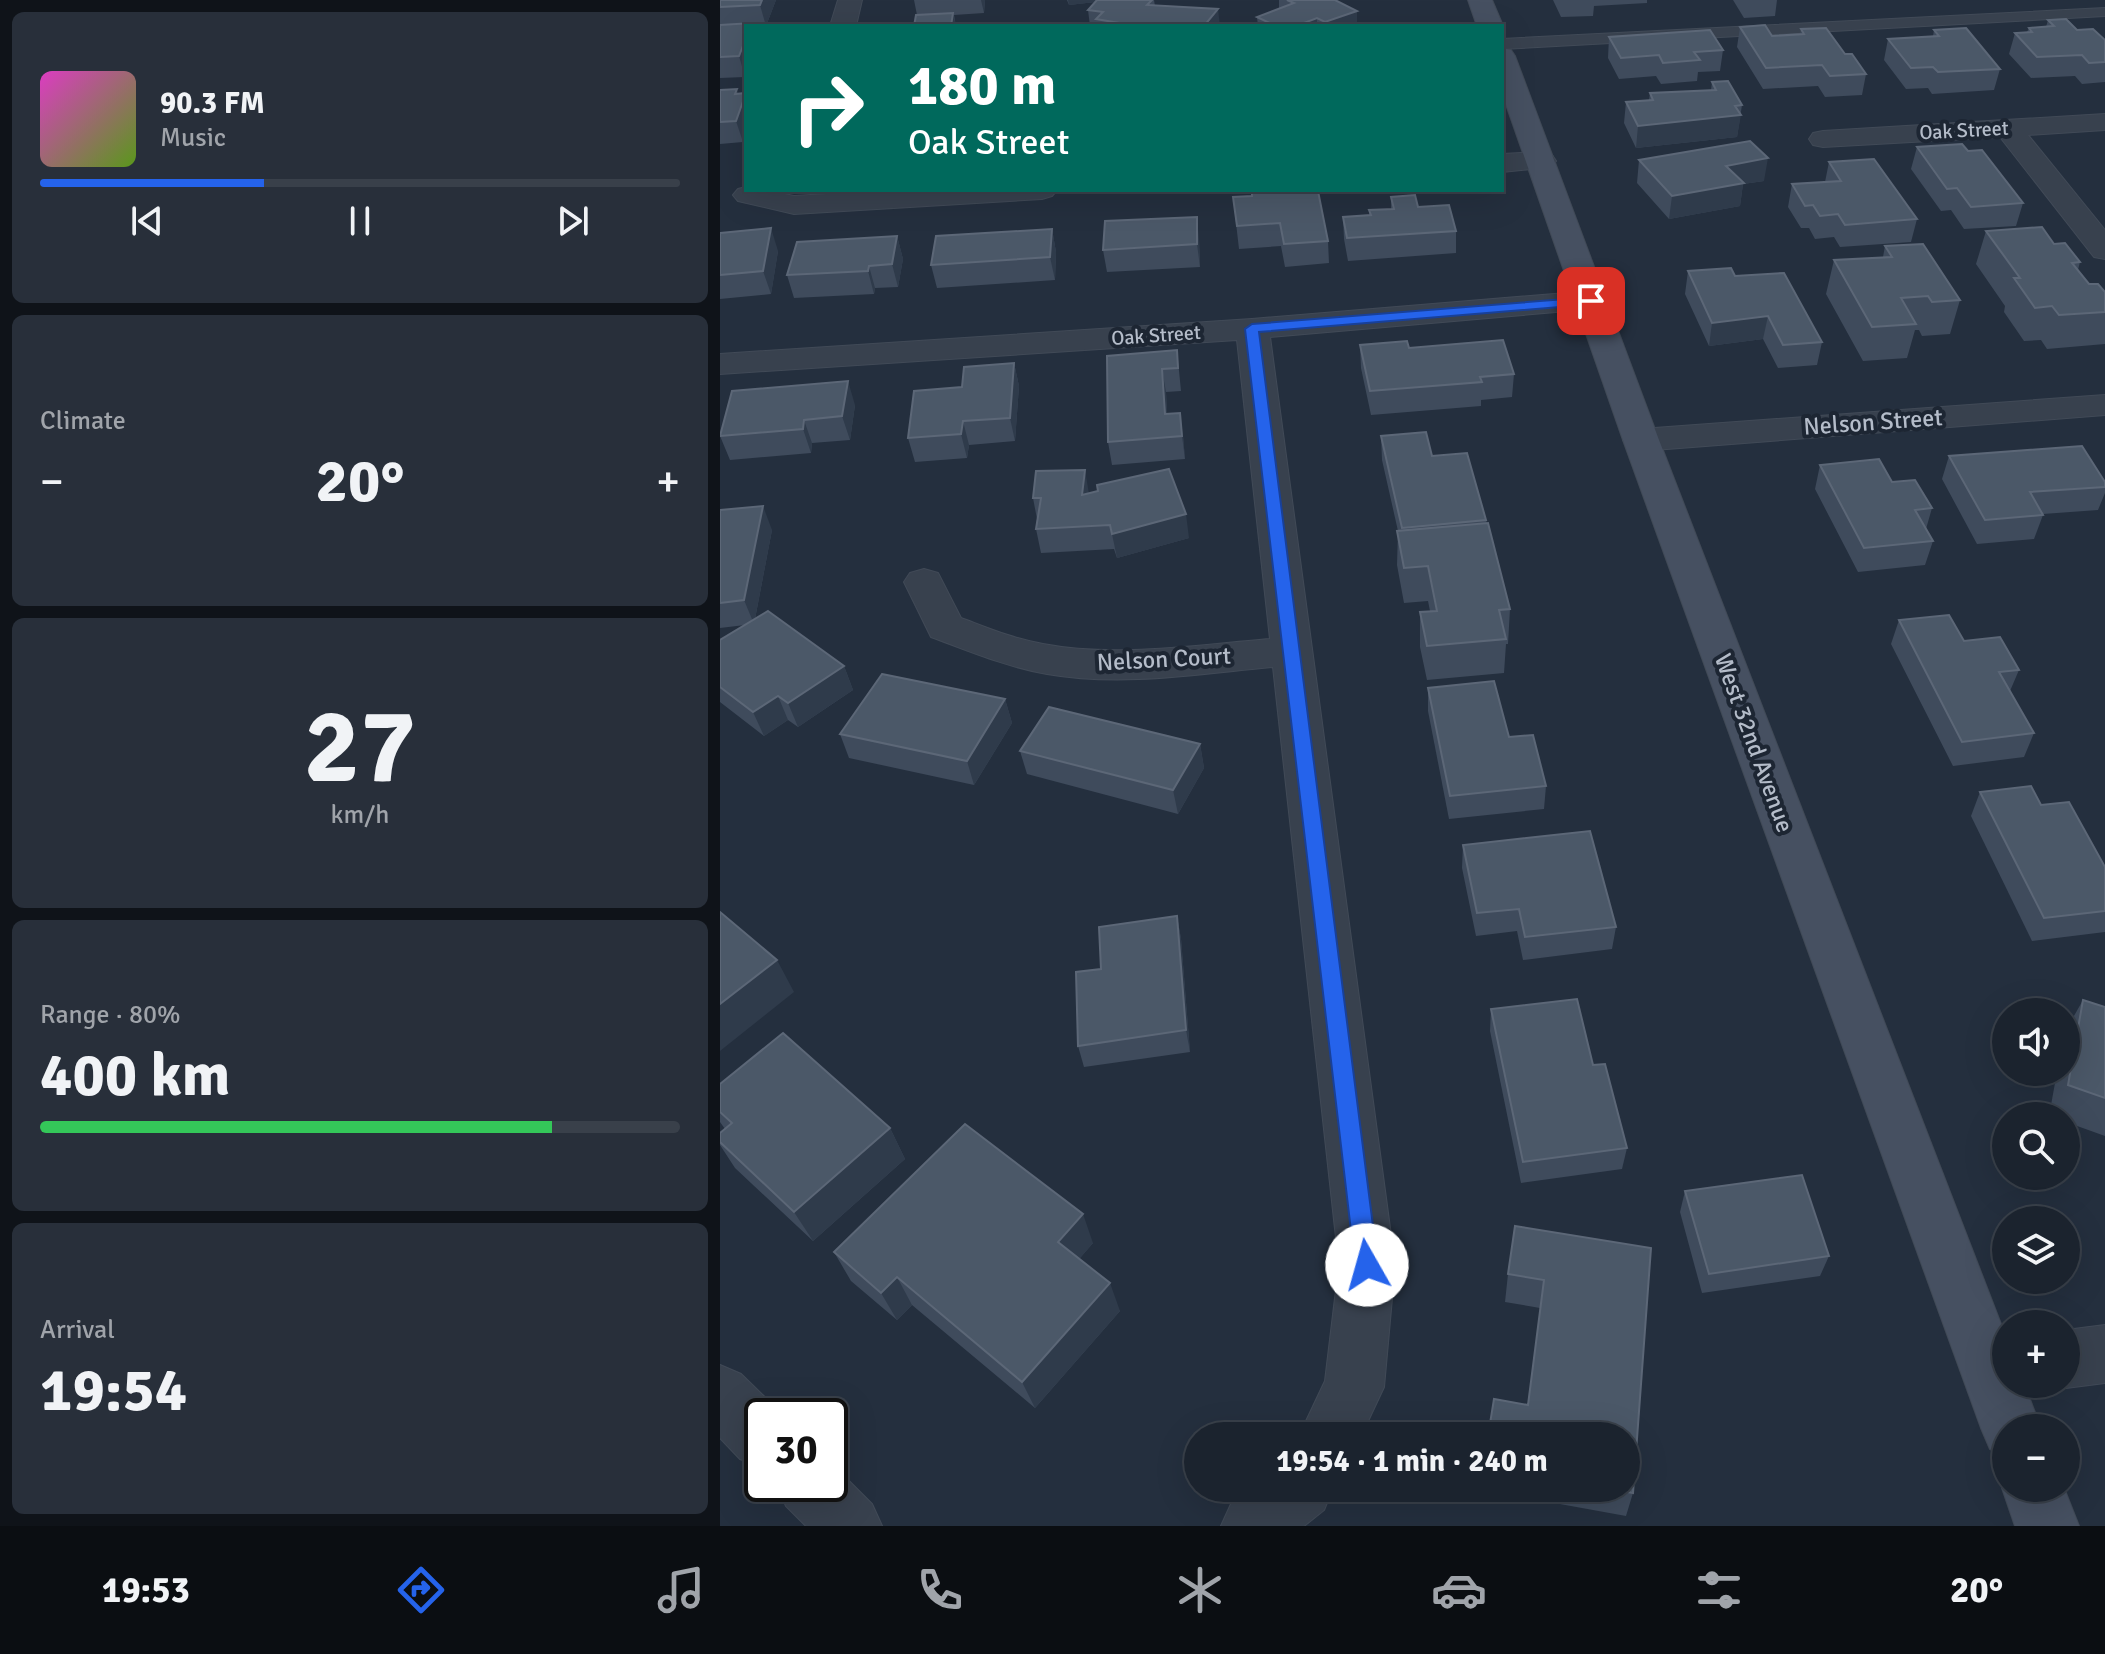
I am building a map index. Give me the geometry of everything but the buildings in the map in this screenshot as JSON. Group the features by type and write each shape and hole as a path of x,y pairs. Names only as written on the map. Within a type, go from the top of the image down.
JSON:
{"street":[{"path":"844,24 850,0"},
{"path":"1480,0 1489,24"},
{"name":"West 32nd Avenue","path":"1504,67 1522,162 1591,301 1641,440 1992,1354"},
{"name":"Oak Street","path":"1823,139 2105,122"},
{"path":"2008,128 2105,250"},
{"path":"748,195 794,205 1009,192"},
{"name":"Oak Street","path":"720,364 1252,329 1591,301"},
{"path":"1252,329 1367,1265 1354,1387 1336,1422"},
{"name":"Nelson Street","path":"1641,440 2105,405"},
{"name":"Nelson Court","path":"924,582 945,627 1002,649 1057,661 1128,665 1293,651"},
{"path":"2080,1357 2105,1354"},
{"path":"720,1395 744,1419"},
{"path":"826,1502 850,1526"},
{"path":"1253,1526 1284,1502"},
{"path":"2038,1502 2047,1526"}],"lane":[{"path":"1941,0 1957,20"},
{"path":"1990,0 2006,17"},
{"path":"1504,44 2105,12"}],"route":[{"path":"1367,1265 1252,329 1591,301"}]}
